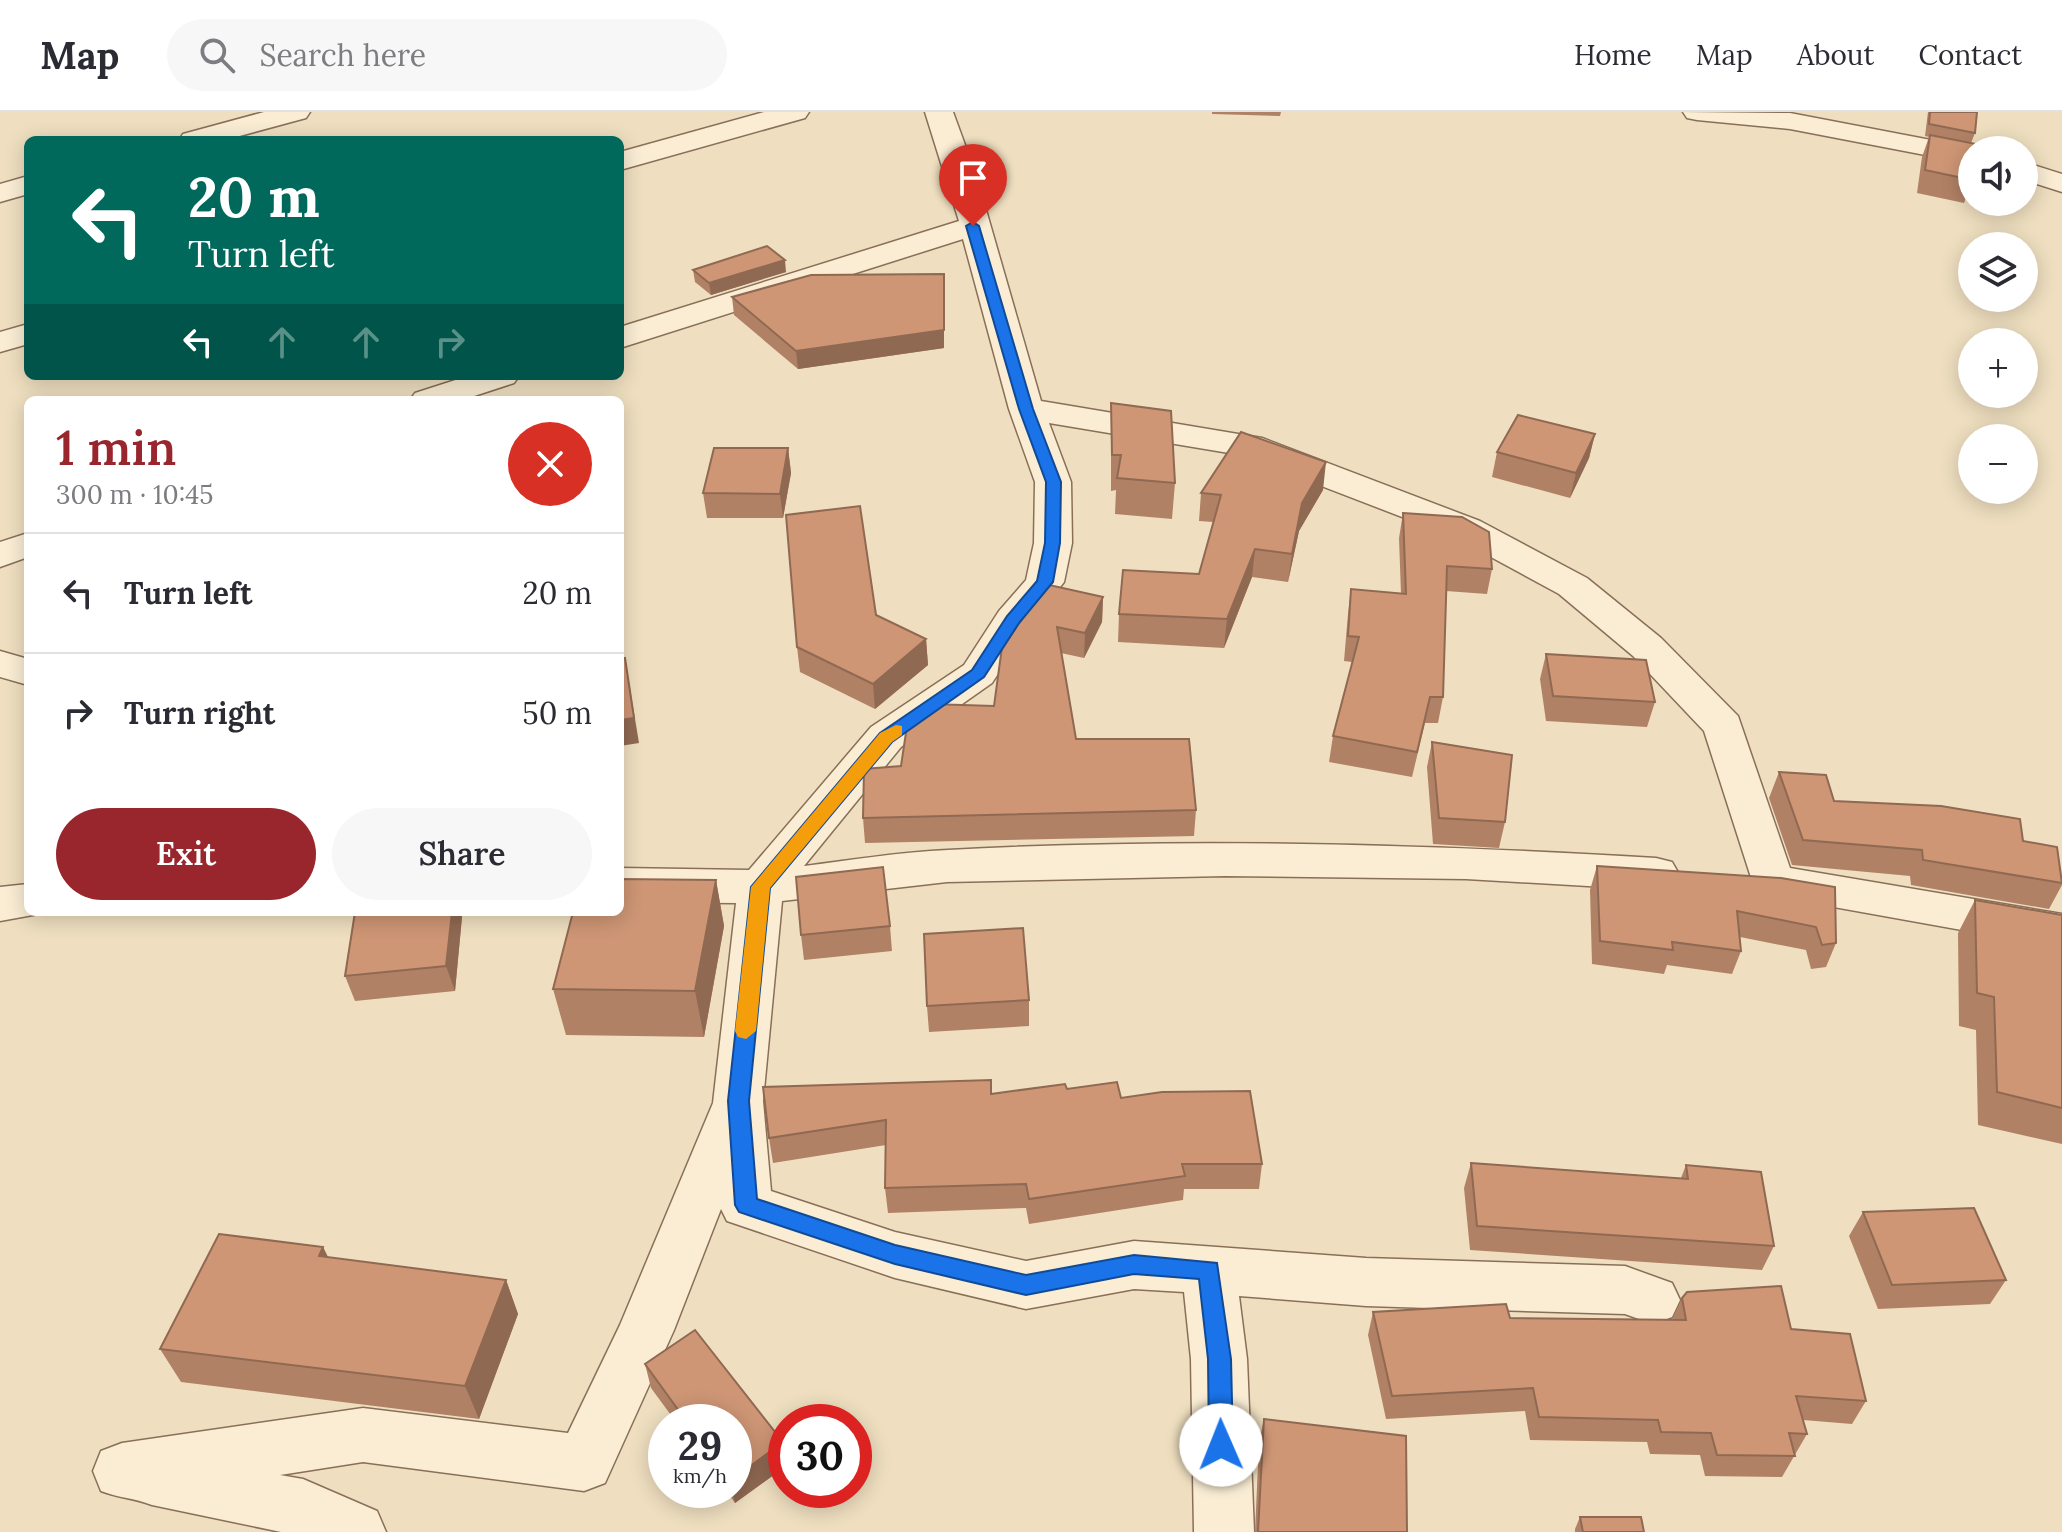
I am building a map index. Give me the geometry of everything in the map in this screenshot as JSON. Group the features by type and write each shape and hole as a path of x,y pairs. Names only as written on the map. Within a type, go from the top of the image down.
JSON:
{"street":[{"path":"208,136 296,112"},
{"path":"624,160 795,112"},
{"path":"939,112 961,175 1026,409 1053,482 1053,543 1045,582 1013,620 978,674 886,737 761,887 738,1101 746,1205 895,1255 1026,1285 1134,1265 1366,1282 1625,1290 1653,1300"},
{"path":"1697,112 1790,121 1958,152"},
{"path":"2038,175 2062,183"},
{"path":"0,193 24,186"},
{"path":"624,337 973,226"},
{"path":"0,342 24,335"},
{"path":"440,396 490,380"},
{"path":"1026,409 1249,446 1467,529 1573,586 1647,647 1723,726 1772,881"},
{"path":"0,555 24,546"},
{"path":"0,664 24,671"},
{"path":"624,885 761,887 947,866 1225,860 1466,863 1772,881 2062,931"},
{"path":"0,904 24,901"},
{"path":"356,1532 303,1508 122,1471 363,1435 584,1463 646,1330 738,1101"},
{"path":"1209,1270 1219,1359 1224,1532"}],"building":[{"path":"1930,112 1977,112 1975,133 1929,124"},
{"path":"1930,135 1958,140 1958,177 1925,170"},
{"path":"767,246 785,260 709,283 693,270"},
{"path":"944,274 944,330 796,351 732,297 811,275"},
{"path":"1111,403 1171,411 1175,483 1117,478 1121,455 1112,455"},
{"path":"1518,415 1595,434 1576,473 1497,452"},
{"path":"1241,432 1326,462 1302,503 1292,554 1255,549 1227,619 1119,614 1123,570 1199,574 1221,495 1201,493"},
{"path":"714,448 788,448 780,494 703,493"},
{"path":"860,506 876,615 926,639 873,684 797,647 786,515"},
{"path":"1403,513 1462,517 1489,532 1492,569 1447,566 1443,697 1430,697 1417,752 1333,736 1359,637 1348,636 1351,589 1406,594"},
{"path":"1049,582 1049,585 1103,597 1085,633 1057,627 1076,739 1189,739 1196,810 863,818 864,769 901,766 908,719 930,704 994,706 1002,647"},
{"path":"1546,654 1646,660 1655,702 1553,696"},
{"path":"624,658 634,718 624,719"},
{"path":"1432,742 1512,755 1505,822 1439,818"},
{"path":"1779,772 1826,775 1834,801 1941,806 2020,819 2023,841 2057,847 2062,883 1923,860 1922,850 1803,840"},
{"path":"1597,866 1781,878 1835,887 1836,943 1822,945 1816,927 1737,911 1741,951 1672,942 1673,950 1600,941"},
{"path":"883,867 890,926 801,935 796,877"},
{"path":"624,879 716,880 695,991 553,989 572,916 624,916"},
{"path":"1975,900 2062,915 2062,1108 1997,1092 1994,997 1977,993"},
{"path":"354,916 452,916 446,966 345,976"},
{"path":"1023,928 1029,1000 927,1006 924,934"},
{"path":"991,1080 991,1094 1065,1084 1067,1089 1117,1082 1121,1098 1162,1092 1250,1091 1262,1164 1182,1164 1185,1176 1029,1199 1026,1184 885,1188 886,1120 769,1138 763,1087"},
{"path":"1471,1163 1688,1179 1686,1165 1761,1172 1774,1246 1477,1226"},
{"path":"1974,1208 2006,1280 1892,1285 1863,1212"},
{"path":"219,1234 323,1247 319,1256 506,1280 465,1386 160,1349"},
{"path":"1781,1286 1791,1329 1850,1334 1866,1401 1796,1396 1807,1434 1789,1433 1795,1456 1717,1455 1711,1433 1661,1432 1658,1420 1539,1417 1533,1388 1392,1396 1373,1312 1506,1304 1510,1318 1686,1320 1682,1298 1687,1292"},
{"path":"695,1330 768,1423 768,1453 752,1465 752,1404 674,1404 645,1364"},
{"path":"1264,1419 1406,1436 1407,1532 1258,1532"},
{"path":"1580,1517 1641,1517 1644,1532 1583,1532"}],"slow traffic":[{"path":"746,1031 761,887 886,737 896,731"}],"route":[{"path":"973,226 1026,409 1053,482 1053,543 1045,582 1013,620 978,674 886,737 761,887 738,1101 746,1205 895,1255 1026,1285 1134,1265 1209,1270 1219,1359 1221,1445"}]}
